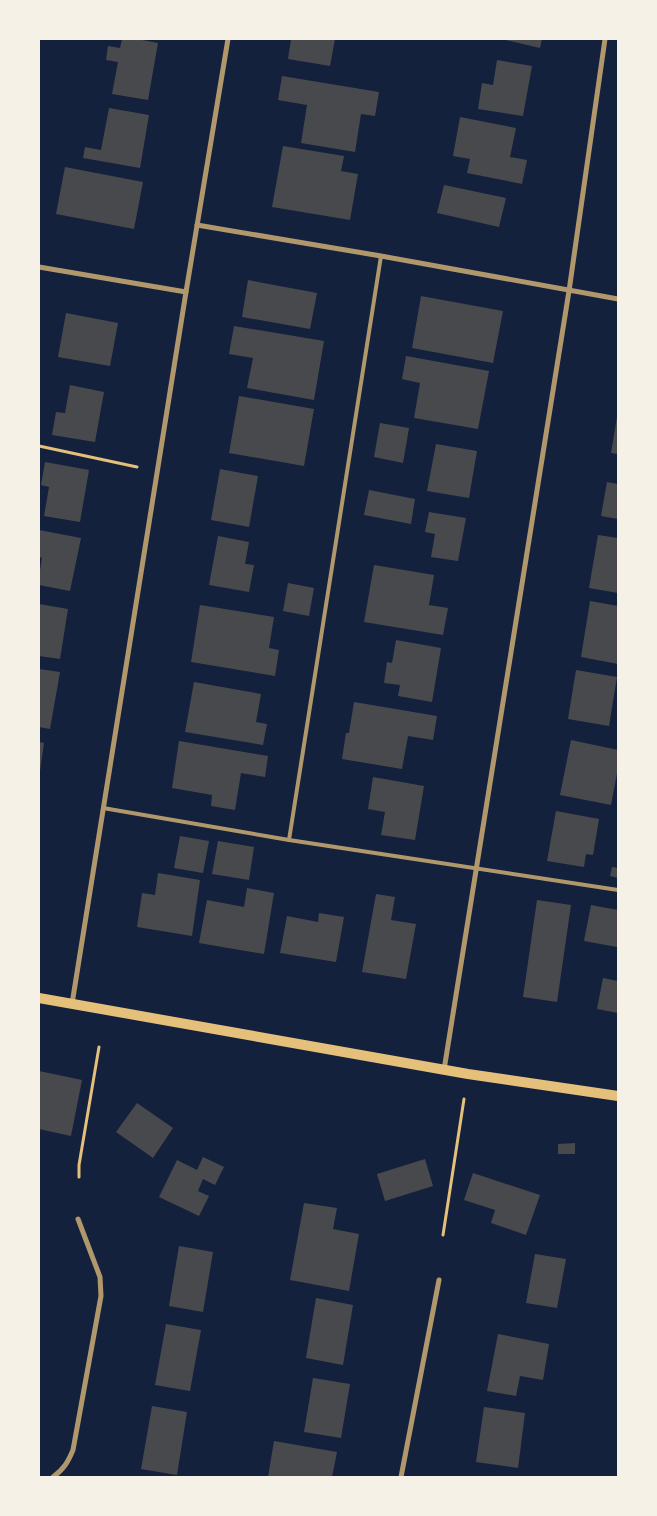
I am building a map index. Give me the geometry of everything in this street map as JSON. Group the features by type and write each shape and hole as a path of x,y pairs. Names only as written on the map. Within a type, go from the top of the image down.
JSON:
{"main road":[{"path":"39,998 444,1070 618,1096"}],"street":[{"path":"72,1004 228,39"},
{"path":"444,1070 569,291 606,39"},
{"path":"197,225 618,299"},
{"path":"39,267 186,292"},
{"path":"53,1477 61,1472 68,1463 72,1450 101,1296 100,1277 78,1219"},
{"path":"401,1477 438,1280"}],"lane":[{"path":"289,840 381,256"},
{"path":"103,808 289,840 618,890"}],"path":[{"path":"39,446 137,468"},
{"path":"79,1177 79,1165 98,1047"},
{"path":"444,1235 464,1099"}],"building":[{"path":"122,39 137,39 158,43 148,100 112,94 118,62 106,60 108,46 120,48"},
{"path":"291,39 335,39 330,66 288,59"},
{"path":"501,39 542,39 540,48"},
{"path":"497,60 532,66 523,116 478,109 482,83 493,85"},
{"path":"282,76 379,92 375,116 361,114 355,152 301,143 307,105 278,100"},
{"path":"109,108 149,115 140,168 83,158 85,147 101,150"},
{"path":"460,117 516,128 510,157 527,160 522,184 467,173 470,159 453,156"},
{"path":"283,146 344,156 341,171 358,174 350,220 272,207"},
{"path":"65,167 143,182 134,229 56,214"},
{"path":"444,185 506,198 499,227 437,213"},
{"path":"248,280 317,293 310,329 242,317"},
{"path":"421,296 503,311 493,363 412,348"},
{"path":"66,313 118,323 110,366 58,357"},
{"path":"234,326 324,341 314,400 247,388 253,358 229,354"},
{"path":"406,356 489,371 478,429 414,418 420,383 402,379"},
{"path":"70,385 104,392 95,442 52,435 56,412 65,413"},
{"path":"239,396 314,409 304,466 229,453"},
{"path":"618,417 618,454 611,453"},
{"path":"380,423 409,428 403,463 374,457"},
{"path":"436,444 477,451 469,498 427,491"},
{"path":"45,462 89,470 80,522 44,516 49,487 41,485"},
{"path":"220,469 258,476 249,527 211,520"},
{"path":"607,482 618,484 618,519 601,516"},
{"path":"369,490 415,499 411,524 364,515"},
{"path":"429,512 466,518 458,561 431,557 435,534 425,532"},
{"path":"39,530 81,538 70,591 39,585 42,558 39,557"},
{"path":"598,535 618,538 618,593 589,588"},
{"path":"218,536 249,542 245,564 254,565 249,592 209,585"},
{"path":"374,565 434,575 429,605 448,608 443,635 364,622"},
{"path":"288,583 314,588 309,616 283,611"},
{"path":"590,601 618,606 618,664 581,657"},
{"path":"39,604 68,609 60,659 39,656"},
{"path":"200,605 274,617 269,648 279,650 275,676 191,662"},
{"path":"396,640 441,648 432,702 398,696 400,685 384,683 387,662 392,663"},
{"path":"39,669 60,672 50,729 39,727"},
{"path":"576,670 617,677 609,726 568,719"},
{"path":"194,682 261,694 256,722 267,724 263,745 185,732"},
{"path":"354,702 437,716 433,740 408,736 402,769 342,759"},
{"path":"571,740 618,750 618,768 611,805 560,795"},
{"path":"179,741 268,756 265,777 241,773 235,810 211,806 212,795 172,788"},
{"path":"39,742 44,743 40,771 39,771"},
{"path":"373,777 424,786 415,840 381,835 385,812 368,809"},
{"path":"556,811 599,819 593,855 586,854 584,867 547,861"},
{"path":"180,836 209,841 203,873 174,868"},
{"path":"218,841 254,847 249,880 212,874"},
{"path":"612,867 618,868 618,878 610,876"},
{"path":"158,873 200,880 192,936 137,927 142,893 155,895"},
{"path":"247,888 274,893 264,954 199,943 207,900 244,907"},
{"path":"376,894 395,897 391,920 416,924 406,979 362,972"},
{"path":"537,900 571,905 557,1002 523,997"},
{"path":"591,905 618,910 617,947 584,941"},
{"path":"319,913 344,917 336,962 280,953 287,916 318,922"},
{"path":"603,978 618,981 618,1013 597,1009"},
{"path":"39,1071 82,1080 71,1136 39,1129"},
{"path":"137,1103 173,1128 153,1158 116,1132"},
{"path":"575,1143 575,1154 558,1154 558,1144"},
{"path":"203,1157 224,1167 215,1185 203,1179 198,1191 209,1196 199,1216 159,1197 177,1160 197,1170"},
{"path":"425,1159 433,1186 385,1201 377,1174"},
{"path":"473,1173 540,1195 526,1235 491,1223 495,1210 464,1200"},
{"path":"304,1203 337,1208 333,1229 359,1234 349,1291 290,1280"},
{"path":"179,1246 213,1252 203,1312 169,1306"},
{"path":"535,1254 566,1259 557,1308 526,1303"},
{"path":"316,1298 353,1305 343,1365 306,1358"},
{"path":"166,1324 201,1330 190,1391 155,1385"},
{"path":"498,1334 549,1344 543,1380 520,1376 516,1396 487,1391"},
{"path":"313,1378 350,1384 341,1438 304,1432"},
{"path":"152,1406 187,1412 177,1475 141,1469"},
{"path":"484,1407 525,1413 518,1468 476,1462"},
{"path":"274,1441 337,1452 332,1477 268,1477"}]}
